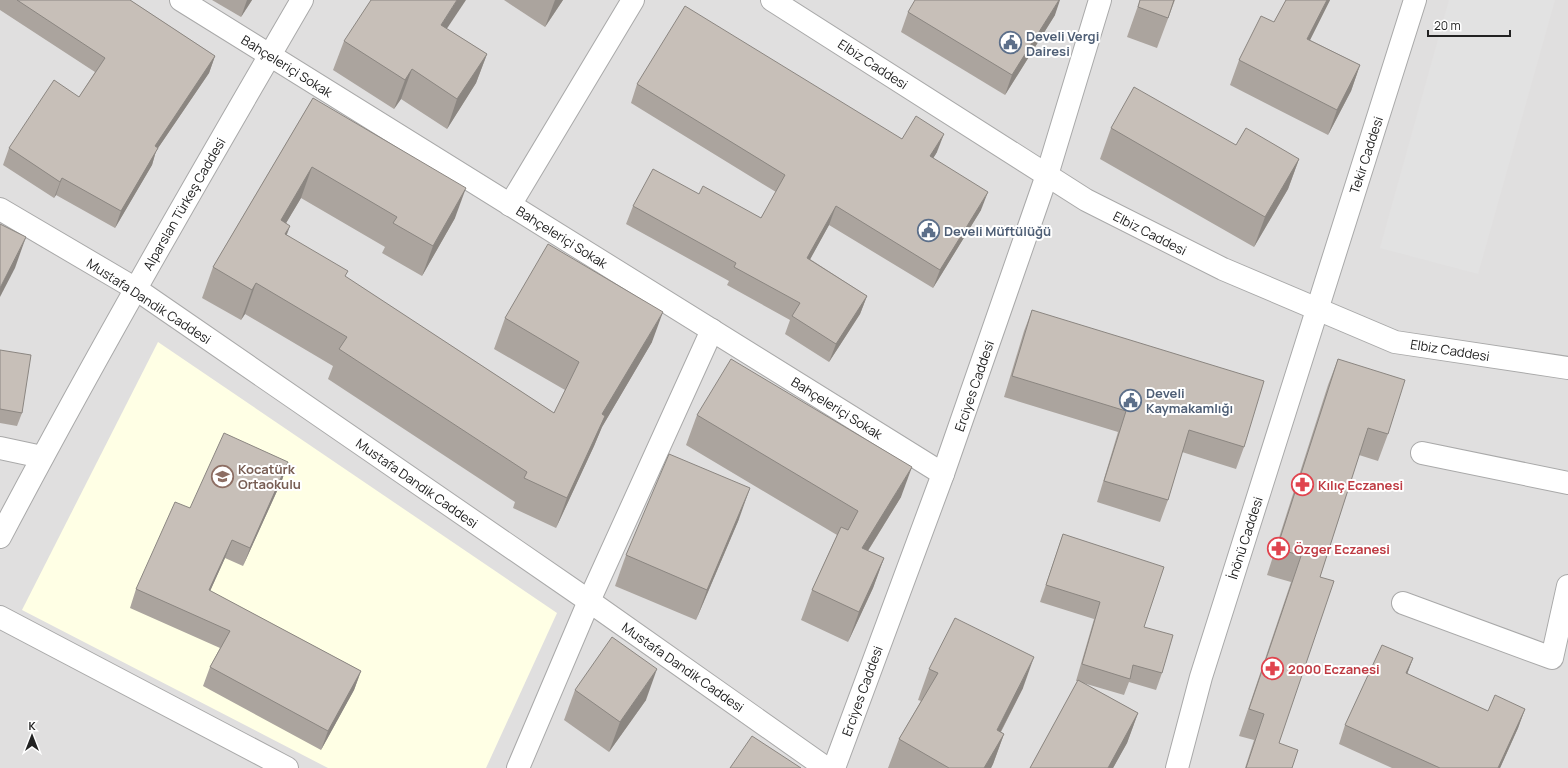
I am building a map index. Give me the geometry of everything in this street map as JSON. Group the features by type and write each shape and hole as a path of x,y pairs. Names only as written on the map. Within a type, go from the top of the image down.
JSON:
{"street":[{"name":"Bahçeleriçi Sokak","path":"181,0 943,474"},
{"name":"Alparslan Türkeş Caddesi","path":"0,537 42,457 191,189 302,0"},
{"path":"510,205 633,0"},
{"name":"Elbiz Caddesi","path":"772,0 1086,200 1154,236 1224,269 1395,342 1568,368"},
{"name":"Erciyes Caddesi","path":"834,768 943,474 1047,175 1100,0"},
{"name":"Tekir Caddesi","path":"1317,310 1415,0"},
{"name":"Mustafa Dandik Caddesi","path":"0,209 136,289 589,601 826,768"},
{"name":"İnönü Caddesi","path":"1177,768 1204,669 1317,310"},
{"path":"518,768 589,601 712,330"},
{"path":"0,448 42,457"},
{"path":"1422,454 1568,483"},
{"path":"1403,603 1552,658 1568,586"},
{"path":"0,617 287,768"}],"shaded area":[{"path":"0,0 1568,0 1568,768 0,768"},
{"path":"1449,0 1555,0 1478,274 1380,248"},
{"name":"Kocatürk Ortaokulu","path":"158,342 557,613 486,768 328,768 22,610"}],"building":[{"path":"17,0 130,0 215,56 155,146 158,148 121,211 62,178 60,182 9,148 54,80 79,97 105,58"},
{"path":"371,0 457,0 441,25 487,54 457,99 412,69 405,80 344,41"},
{"path":"915,0 1059,0 1012,75 908,12"},
{"path":"1140,0 1174,0 1168,18 1138,7"},
{"path":"1286,0 1327,0 1307,39 1360,65 1337,110 1239,60 1261,16 1274,22"},
{"path":"685,6 902,139 916,116 944,134 930,156 988,192 940,270 836,206 807,258 867,296 836,344 792,316 800,303 734,267 736,263 633,206 653,169 699,194 703,186 761,218 785,175 637,84"},
{"path":"1134,87 1236,145 1246,128 1299,159 1265,217 1111,128"},
{"path":"313,98 466,188 433,246 393,223 397,217 312,167 281,220 290,226 285,234 348,271 345,276 554,413 579,362 505,318 548,244 663,312 602,414 605,416 567,498 524,478 527,472 339,349 347,337 256,283 252,290 213,267"},
{"path":"0,224 26,237 0,288"},
{"path":"1032,310 1264,381 1244,447 1189,430 1168,500 1104,481 1126,411 1012,376"},
{"path":"0,350 31,355 22,413 0,409"},
{"path":"731,359 912,467 862,548 884,558 859,612 812,590 841,527 848,530 858,511 697,415"},
{"path":"1338,359 1405,380 1388,434 1368,428 1320,577 1334,581 1279,743 1298,750 1292,768 1246,768 1264,714 1249,709 1301,556 1277,548"},
{"path":"224,433 288,462 250,548 232,540 209,590 361,671 328,731 210,667 230,631 136,589 175,502 190,508"},
{"path":"669,454 750,488 707,590 626,555"},
{"path":"1063,534 1164,567 1144,627 1173,635 1162,673 1133,665 1130,679 1082,664 1100,602 1046,585"},
{"path":"955,618 1034,657 997,730 1004,734 984,768 949,768 899,739 938,673 929,669"},
{"path":"612,637 657,669 620,722 575,690"},
{"path":"1382,645 1413,658 1406,673 1488,711 1495,695 1525,709 1498,768 1440,768 1345,725"},
{"path":"1078,680 1138,713 1108,768 1030,768"},
{"path":"752,736 801,768 730,768"}],"place":[{"name":"Develi Vergi Dairesi","path":"1010,43"},
{"name":"Develi Müftülüğü","path":"928,231"},
{"name":"Develi Kaymakamlığı","path":"1130,400"},
{"name":"Kocatürk Ortaokulu","path":"222,476"},
{"name":"Kılıç Eczanesi","path":"1302,485"},
{"name":"Özger Eczanesi","path":"1279,549"},
{"name":"2000 Eczanesi","path":"1273,669"}]}
